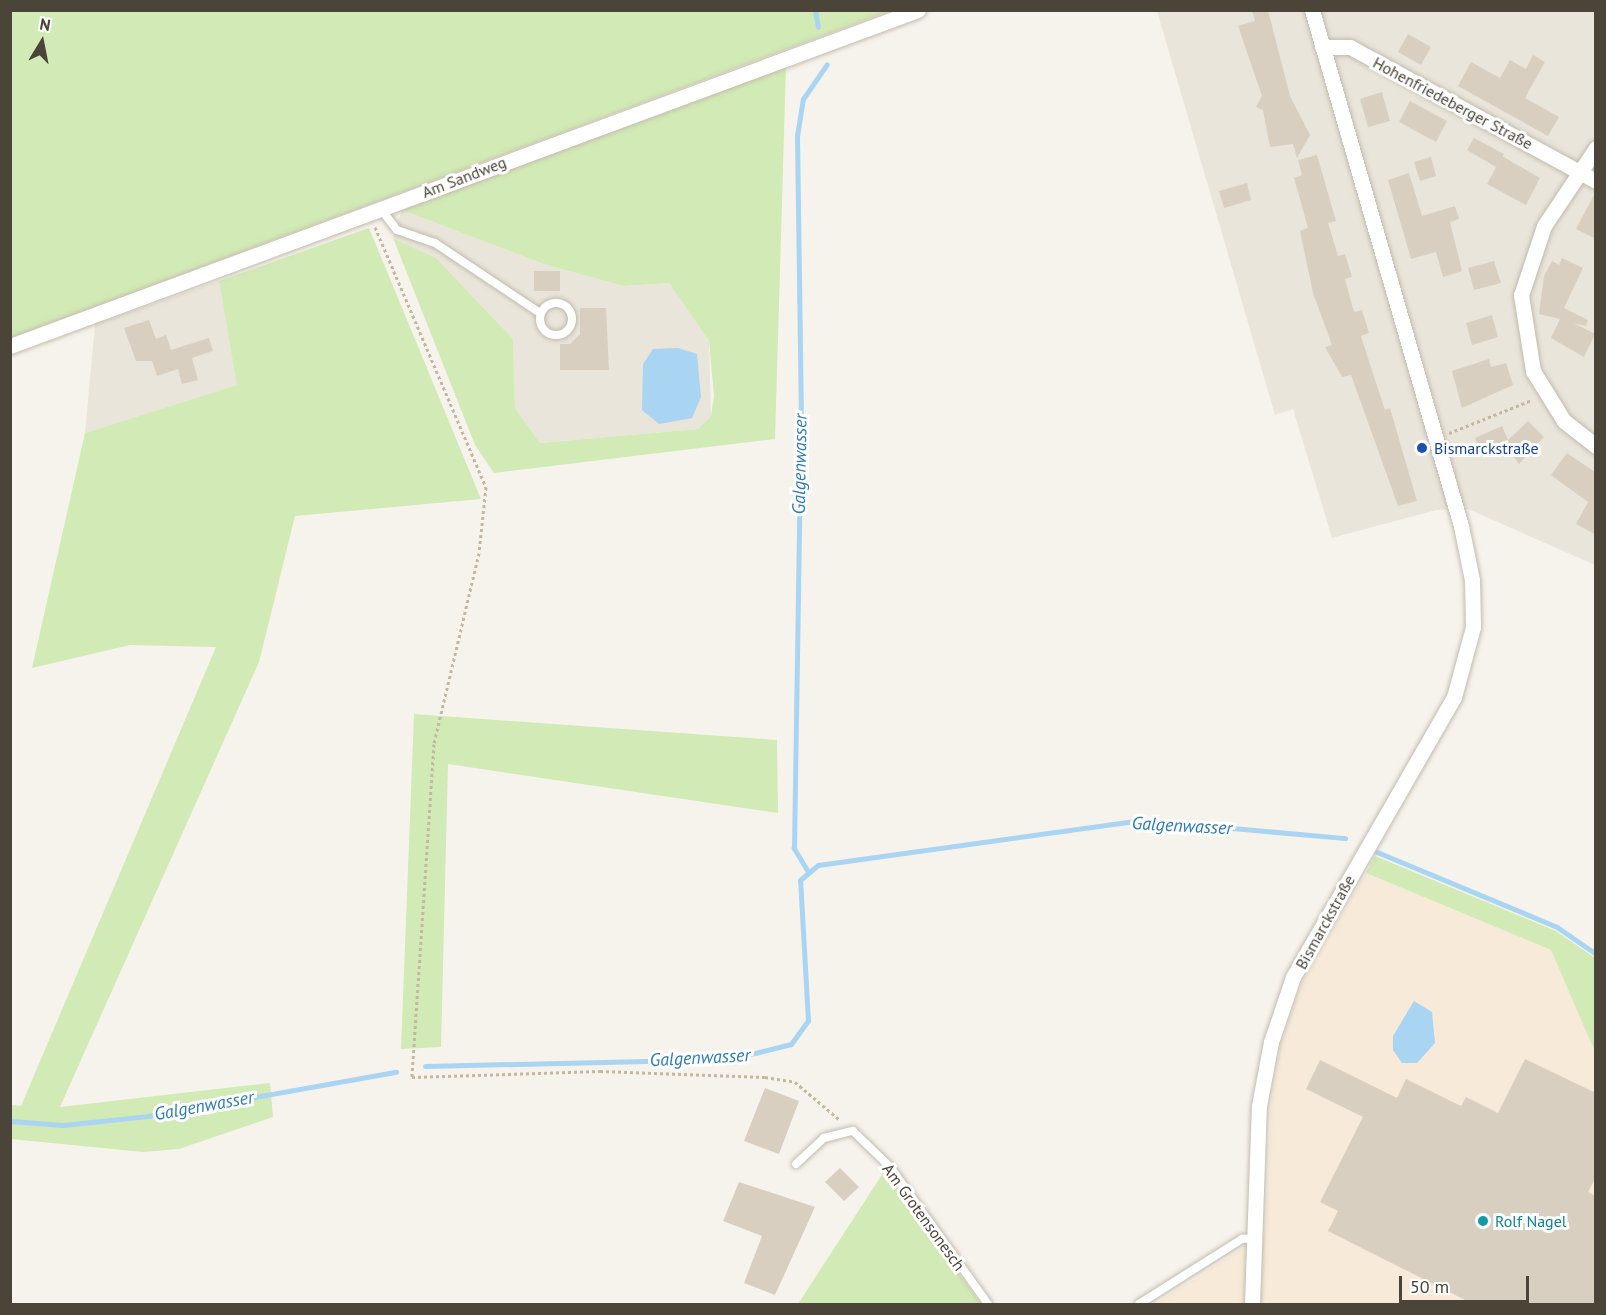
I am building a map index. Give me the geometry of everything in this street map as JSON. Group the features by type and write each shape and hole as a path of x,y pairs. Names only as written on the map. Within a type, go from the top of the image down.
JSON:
{"street":[{"name":"Am Sandweg","path":"10,346 918,10"},
{"name":"Bismarckstraße","path":"1252,1305 1252,1238 1259,1106 1271,1042 1293,977 1454,697 1469,653 1472,580 1312,10"},
{"name":"Hohenfriedeberger Straße","path":"1322,47 1350,47 1596,181"},
{"path":"1596,148 1544,226 1521,295 1522,332 1545,395 1564,421 1596,446"}],"lane":[{"path":"375,212 397,230 435,243 540,313 546,332 556,336 572,324 572,314 557,302 540,313"},
{"path":"796,1164 824,1138 853,1131"},
{"name":"Am Grotensonesch","path":"853,1131 891,1168 988,1305"},
{"path":"1139,1305 1242,1239 1252,1238"}],"path":[{"path":"375,212 486,487 479,552 434,744 412,1077 600,1071 765,1077 795,1082 853,1131"},
{"path":"1434,438 1545,395"}],"shaded area":[{"path":"1157,11 1595,11 1595,565 1468,509 1436,510 1332,538 1293,409 1275,415"},
{"path":"402,210 546,265 624,286 669,283 709,341 711,416 698,429 540,443 515,408 513,339 436,258 393,238"},
{"path":"219,281 238,385 85,433 95,324"},
{"path":"1366,873 1551,950 1595,1052 1595,1304 1155,1304 1265,1234 1271,1104 1281,1043 1303,981"}],"green space":[{"path":"11,10 890,10 890,11 11,338"},
{"path":"786,66 775,439 494,473 475,445 393,238 436,258 513,339 515,408 540,443 698,429 711,416 714,396 709,341 669,283 624,286 546,265 402,210"},
{"path":"369,228 481,499 295,516 259,662 60,1107 270,1083 273,1117 179,1149 143,1152 11,1139 11,1105 21,1106 216,647 130,645 32,668 85,433 237,385 219,281"},
{"path":"414,714 777,740 778,813 448,764 441,1047 401,1049"},
{"path":"1375,856 1556,931 1595,958 1595,1052 1551,950 1366,873"},
{"path":"885,1170 981,1304 798,1304"}],"water":[{"path":"678,348 697,354 701,397 692,418 659,424 642,410 643,364 653,349"},
{"path":"1414,1001 1432,1012 1435,1043 1417,1063 1402,1063 1393,1050 1393,1036"}],"building":[{"path":"1252,10 1268,10 1290,96 1310,135 1297,158 1293,144 1270,147 1263,110 1256,107 1262,96 1238,26 1255,21"},
{"path":"1408,34 1431,47 1421,65 1398,52"},
{"path":"1533,55 1545,62 1525,98 1559,117 1548,136 1458,86 1471,62 1500,78 1510,60 1526,69"},
{"path":"1382,92 1390,121 1368,127 1360,99"},
{"path":"1410,101 1447,121 1436,142 1399,122"},
{"path":"1474,138 1504,154 1496,167 1467,150"},
{"path":"1317,155 1336,221 1328,223 1338,256 1345,254 1352,277 1345,279 1354,312 1362,310 1369,333 1361,336 1385,410 1390,408 1417,501 1398,506 1351,375 1342,377 1325,347 1332,345 1313,293 1300,231 1308,228 1294,178 1302,175 1298,160"},
{"path":"1502,156 1540,178 1526,205 1487,184"},
{"path":"1431,157 1436,176 1420,181 1414,162"},
{"path":"1409,173 1422,216 1455,206 1459,219 1450,222 1462,271 1443,277 1436,252 1411,259 1388,180"},
{"path":"1247,183 1251,200 1224,208 1219,191"},
{"path":"1596,191 1596,239 1576,229"},
{"path":"1562,258 1583,268 1564,308 1588,320 1586,326 1574,323 1595,334 1584,357 1551,338 1560,319 1539,314 1544,276 1552,261 1559,265"},
{"path":"1494,261 1501,283 1474,290 1468,268"},
{"path":"534,271 560,271 560,291 534,291"},
{"path":"580,308 606,308 609,370 560,370 560,344 570,344 580,334"},
{"path":"1492,315 1498,337 1472,345 1466,323"},
{"path":"149,320 156,339 166,335 171,350 209,338 213,351 192,358 198,380 182,384 178,369 157,376 152,361 136,361 124,328"},
{"path":"1489,359 1491,367 1506,363 1513,385 1462,408 1452,371"},
{"path":"1528,421 1544,437 1519,464 1504,443 1482,453 1475,438 1502,426 1508,440"},
{"path":"1567,453 1596,473 1596,535 1576,524 1588,502 1551,475"},
{"path":"1525,1059 1596,1093 1596,1177 1588,1192 1596,1196 1596,1305 1475,1305 1328,1231 1338,1211 1320,1202 1363,1117 1306,1089 1320,1060 1397,1098 1406,1079 1461,1106 1466,1097 1498,1113"},
{"path":"765,1088 799,1101 779,1154 744,1141"},
{"path":"840,1168 859,1187 844,1201 825,1182"},
{"path":"739,1182 815,1207 775,1295 744,1283 762,1236 723,1221"}],"waterway":[{"name":"Galgenwasser","path":"815,10 818,27"},
{"name":"Galgenwasser","path":"807,870 794,848 801,421 797,136 803,99 827,64"},
{"name":"Galgenwasser","path":"425,1066 731,1059 791,1044 808,1021 800,880 818,865 1142,820 1345,838"},
{"name":"Galgenwasser","path":"1377,852 1557,927 1596,954"},
{"name":"Galgenwasser","path":"10,1121 63,1125 148,1116 396,1072"}],"place":[{"name":"Bismarckstraße","path":"1422,448"},
{"name":"Rolf Nagel","path":"1483,1221"}]}
